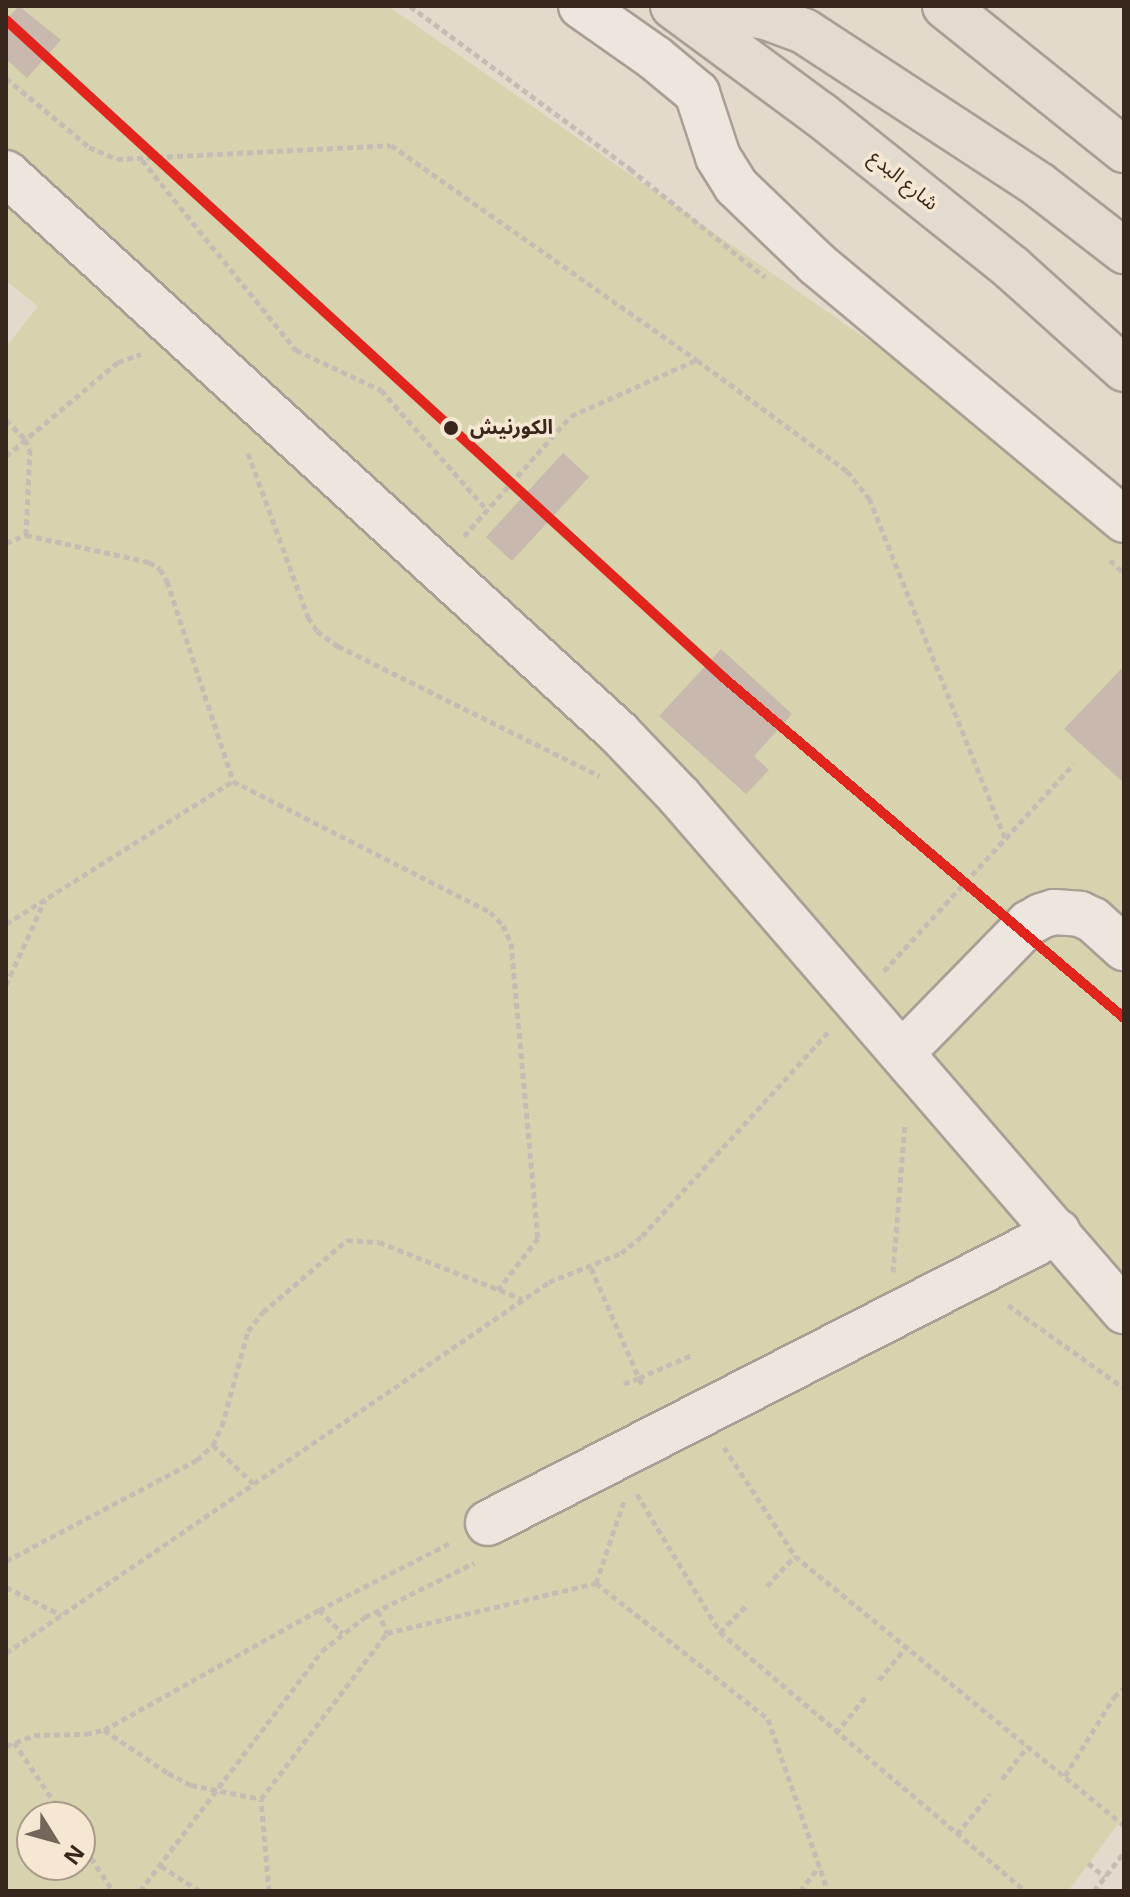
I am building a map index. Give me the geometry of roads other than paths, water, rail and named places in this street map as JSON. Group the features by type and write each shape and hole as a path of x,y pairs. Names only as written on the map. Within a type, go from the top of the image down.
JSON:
{"main road":[{"path":"945,6 1033,73 1124,150"},
{"path":"680,11 731,12 766,17 804,31 1039,185 1124,251"},
{"name":"شارع البدع","path":"680,11 821,115 1012,268 1124,369"}],"lane":[{"path":"581,6 672,71 697,93 718,157 736,186 1112,536"},
{"path":"6,173 583,698 649,764 1124,1309"},
{"path":"902,1053 1029,923 1041,916 1054,912 1080,914 1093,920 1124,948"},
{"path":"482,1542 623,1471 889,1319 1058,1232"}],"place":[{"name":"الكورنيش","path":"451,428"}]}
